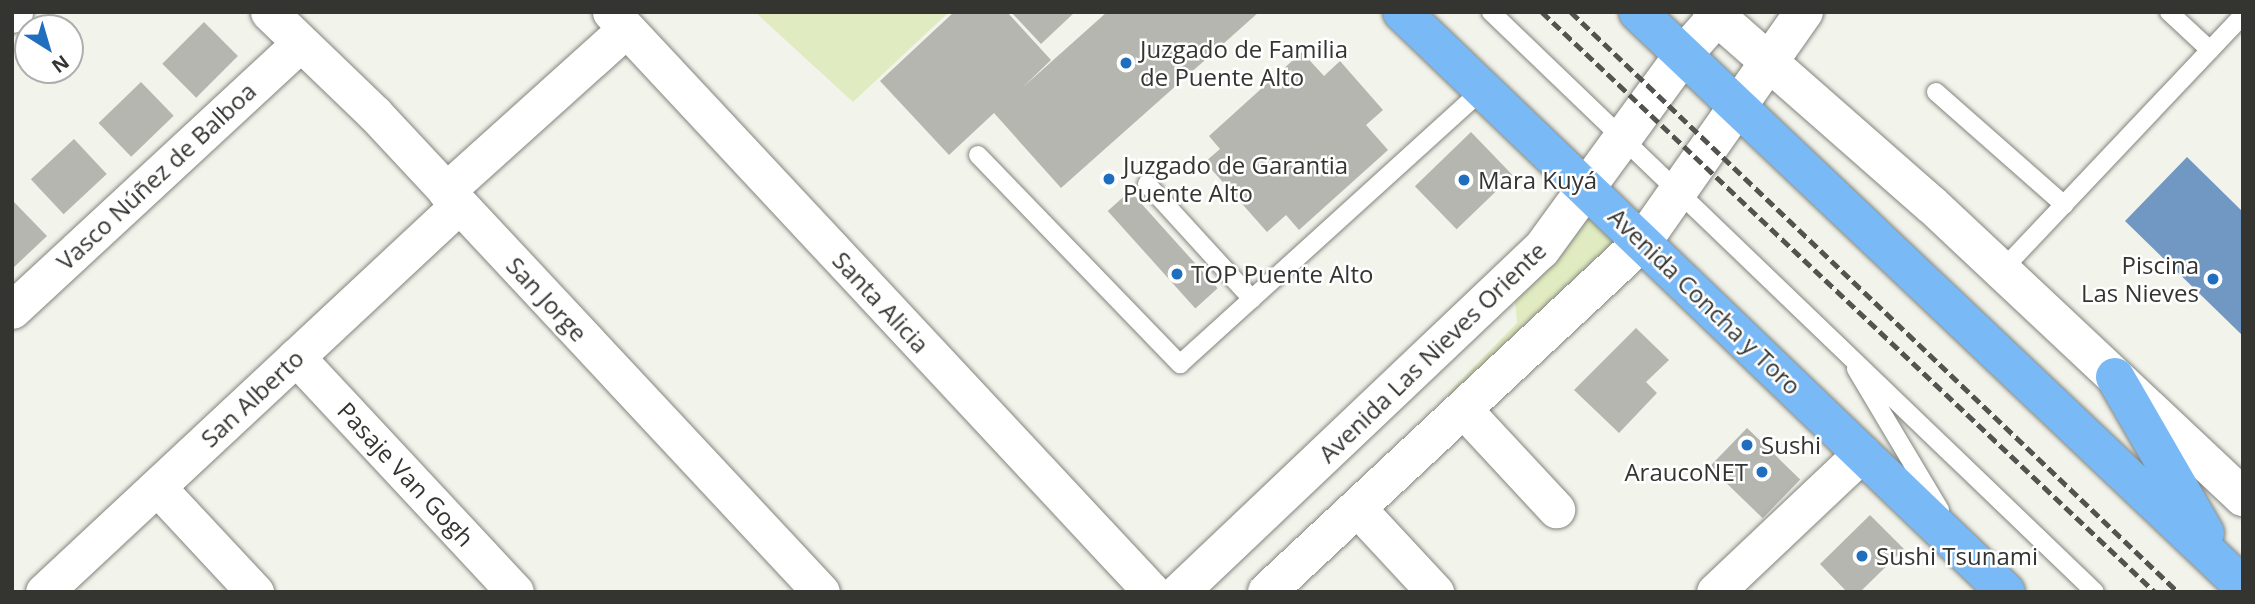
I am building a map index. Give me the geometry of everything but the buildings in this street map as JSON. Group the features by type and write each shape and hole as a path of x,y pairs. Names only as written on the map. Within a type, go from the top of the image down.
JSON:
{"main road":[{"name":"Avenida Concha y Toro","path":"1402,12 2006,592"},
{"path":"1638,12 2235,579"},
{"path":"2115,377 2235,579"}],"street":[{"name":"San Jorge","path":"269,12 453,198 821,592"},
{"path":"1268,592 1643,241 1773,62 1804,12"},
{"name":"Avenida Las Nieves Oriente","path":"1180,592 1541,250 1622,135 1717,14"},
{"path":"1717,14 2002,270 2243,498"},
{"name":"San Alberto","path":"44,592 296,357 453,198 618,21"},
{"name":"Santa Alicia","path":"618,21 1152,592"},
{"name":"Vasco Núñez de Balboa","path":"12,310 300,43"},
{"name":"Pasaje Van Gogh","path":"296,357 515,592"},
{"path":"1397,389 1450,421 1556,509"},
{"path":"1715,592 1862,453"},
{"path":"157,487 255,592"},
{"path":"1357,508 1435,592"}],"lane":[{"path":"1491,12 1679,189 2095,592"},
{"path":"2169,12 2210,50"},
{"path":"2002,270 2243,15"},
{"path":"978,155 1180,364 1483,89"},
{"path":"1936,92 2064,205"},
{"path":"1147,184 1252,299"},
{"path":"1844,348 1965,553"}],"green space":[{"path":"755,12 949,12 853,102"},
{"path":"1592,214 1618,239 1454,395 1447,394 1517,323 1515,299"}],"water":[{"name":"Piscina Las Nieves","path":"2187,157 2243,212 2243,336 2125,221"}],"railway":[{"path":"1542,12 2155,592"},
{"path":"1571,12 2178,592"}],"place":[{"name":"Juzgado de Familia de Puente Alto","path":"1126,63"},
{"name":"Juzgado de Garantia Puente Alto","path":"1109,179"},
{"name":"Mara Kuyá","path":"1464,180"},
{"name":"TOP Puente Alto","path":"1177,274"},
{"name":"Piscina Las Nieves","path":"2213,279"},
{"name":"Sushi","path":"1747,445"},
{"name":"AraucoNET","path":"1762,472"},
{"name":"Sushi Tsunami","path":"1862,556"}]}
